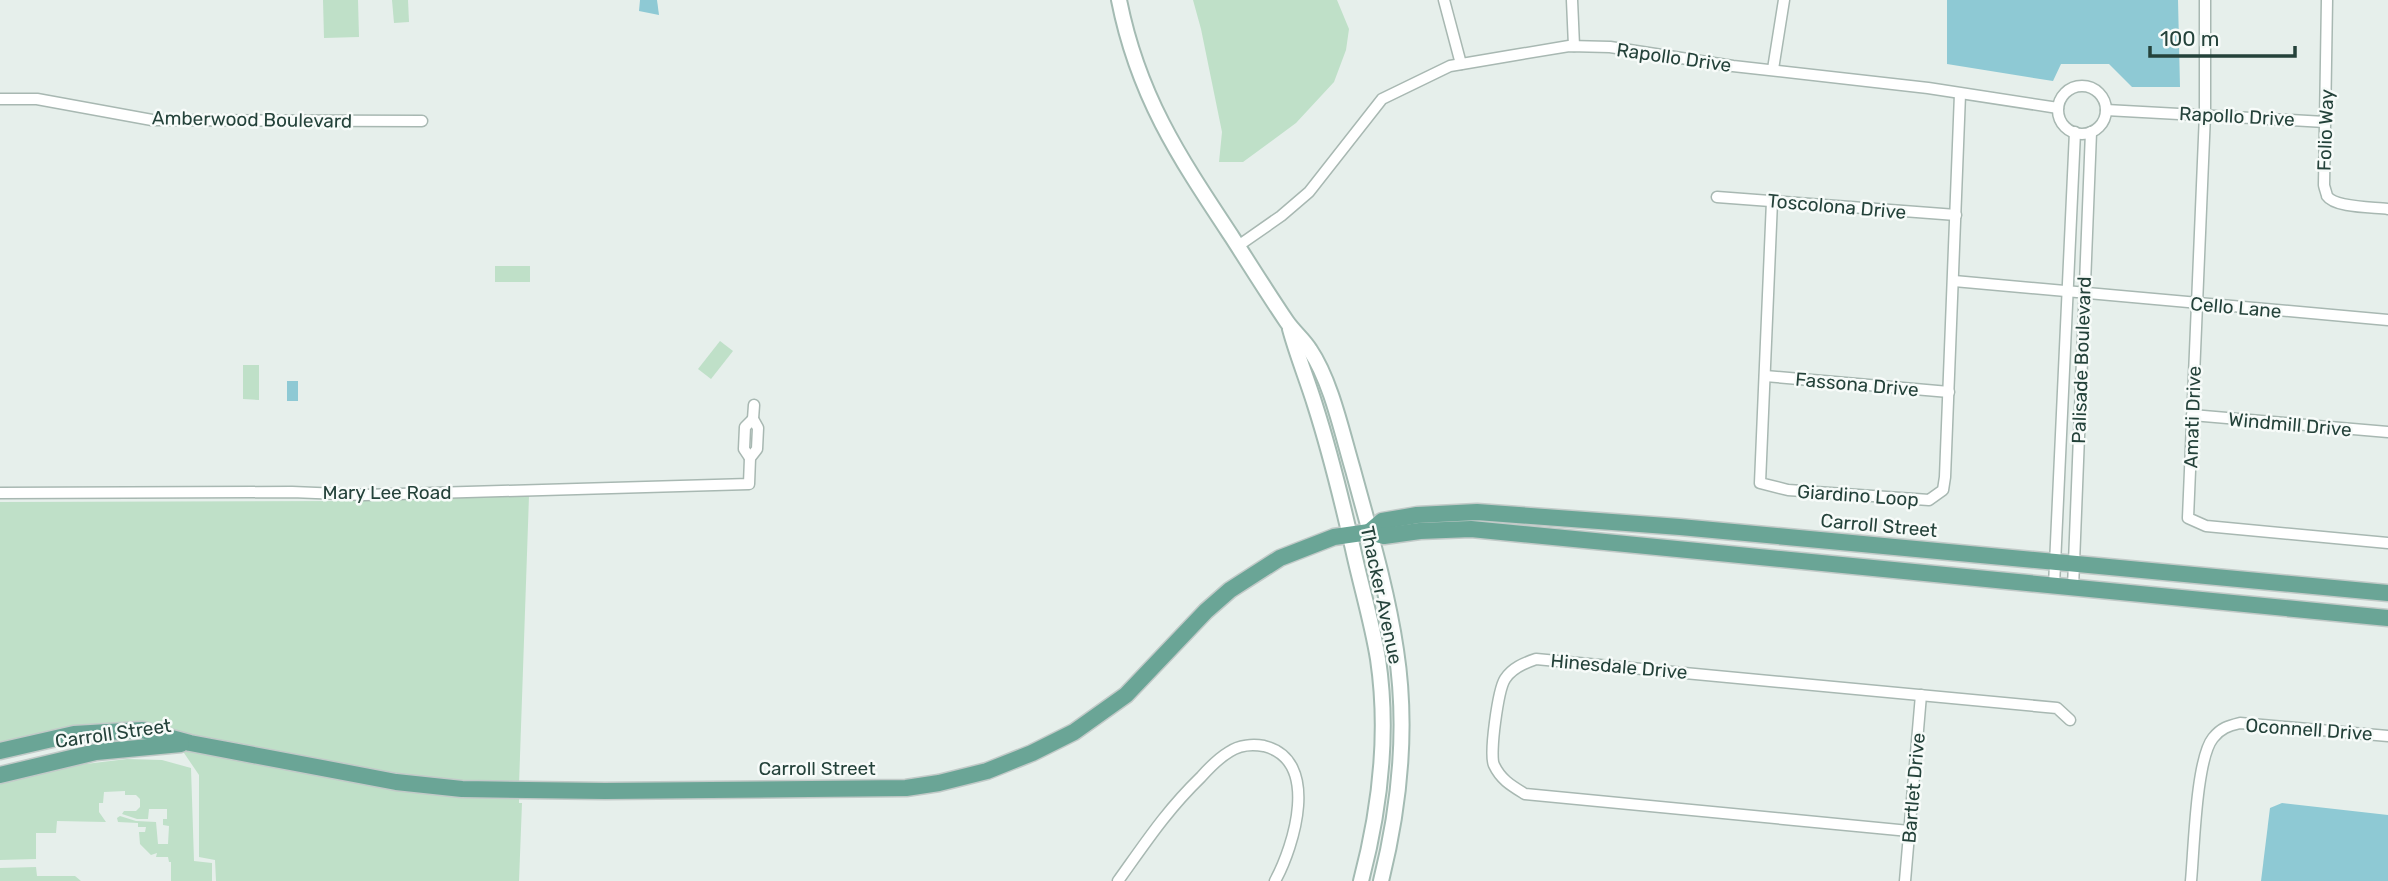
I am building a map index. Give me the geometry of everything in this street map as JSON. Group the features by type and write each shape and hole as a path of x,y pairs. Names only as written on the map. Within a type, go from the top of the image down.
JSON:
{"main road":[{"name":"Carroll Street","path":"1369,532 1382,521 1417,515 1477,512 1680,527 2388,593"},
{"path":"1520,534 1535,529 1662,540 1680,527"},
{"name":"Carroll Street","path":"0,751 74,734 122,729 142,730 190,743 396,782 462,789 865,789 906,788 939,783 987,771 1074,732 1126,695 1206,611 1245,580 1280,558 1334,537 1369,532 1384,536 1446,529 1520,534 2388,618"},
{"name":"Carroll Street","path":"0,775 96,752 190,743"}],"street":[{"name":"Thacker Avenue","path":"1119,0 1124,26 1141,78 1161,125 1178,156 1289,324 1311,351 1330,393 1369,532 1396,650 1402,717 1398,794 1381,881"},
{"path":"1444,0 1461,64"},
{"path":"1572,0 1574,46"},
{"path":"1773,69 1784,0"},
{"name":"Amati Drive","path":"2205,0 2205,114 2188,518 2206,526 2388,543"},
{"name":"Folio Way","path":"2327,0 2323,185 2327,195 2344,204 2388,209"},
{"name":"Rapollo Drive","path":"1238,246 1298,202 1329,168 1382,99 1450,66 1461,64 1574,46 1610,47 1733,66 1928,88 2058,108"},
{"path":"2088,86 2098,91 2104,99 2106,110 2099,127 2091,132 2075,132 2066,127 2058,108 2061,98 2068,90 2088,86"},
{"name":"Giardino Loop","path":"1772,201 1760,483 1788,490 1929,500 1943,490 1960,94"},
{"name":"Amberwood Boulevard","path":"0,100 37,100 152,120 422,121"},
{"name":"Rapollo Drive","path":"2106,110 2325,122"},
{"name":"Palisade Boulevard","path":"2054,586 2075,132"},
{"name":"Palisade Boulevard","path":"2073,588 2091,132"},
{"name":"Toscolona Drive","path":"1717,197 1956,215"},
{"name":"Cello Lane","path":"1954,281 2388,320"},
{"name":"Thacker Avenue","path":"1289,324 1325,439 1376,651 1382,714 1380,786 1374,827 1361,881"},
{"name":"Fassona Drive","path":"1765,376 1949,392"},
{"name":"Mary Lee Road","path":"0,493 292,492 364,495 748,484 750,458 744,449 745,427 753,419 754,405"},
{"name":"Windmill Drive","path":"2192,415 2388,432"},
{"name":"Hinesdale Drive","path":"1909,831 1525,794 1504,781 1492,762 1498,694 1505,679 1519,665 1536,659 2057,708 2070,720"},
{"name":"Bartlet Drive","path":"1905,881 1921,695"},
{"name":"Oconnell Drive","path":"2191,881 2202,760 2211,740 2223,727 2240,723 2388,736"},
{"path":"1118,881 1175,802 1230,751 1258,745 1272,748 1282,755 1296,774 1299,787 1288,855 1275,881"}],"green space":[{"path":"323,0 358,0 359,37 324,38"},
{"path":"392,0 408,0 409,22 394,23"},
{"path":"1193,0 1337,0 1349,29 1346,50 1334,82 1296,123 1243,162 1219,162 1222,132"},
{"path":"495,266 530,266 530,282 495,282"},
{"path":"720,341 733,351 711,379 698,369"},
{"path":"243,365 259,365 259,400 243,399"},
{"path":"529,496 519,785 397,777 195,738 143,724 0,746 0,502 358,501"},
{"path":"182,750 519,796 519,803 522,803 519,881 216,881 215,860 199,857 199,775"},
{"path":"127,759 162,760 191,768 194,861 212,863 212,881 171,881 171,862 168,857 156,857 157,853 151,855 140,844 139,832 145,832 146,827 138,827 138,823 118,822 117,818 120,816 136,821 156,822 158,844 168,844 169,826 163,825 163,819 167,819 167,809 149,809 148,819 122,814 124,811 136,811 140,807 140,799 136,795 125,795 125,791 104,792 103,803 99,803 99,812 106,822 57,821 56,833 36,833 36,859 0,860 0,783 69,766"},
{"path":"36,867 37,876 75,876 81,881 0,881 0,868"}],"water":[{"path":"640,0 657,0 659,15 639,11"},
{"path":"1947,0 2178,0 2180,87 2132,87 2109,64 2061,64 2053,81 1947,64"},
{"path":"287,381 298,381 298,401 287,401"},
{"path":"2282,803 2388,815 2388,881 2261,881 2270,808"}]}
